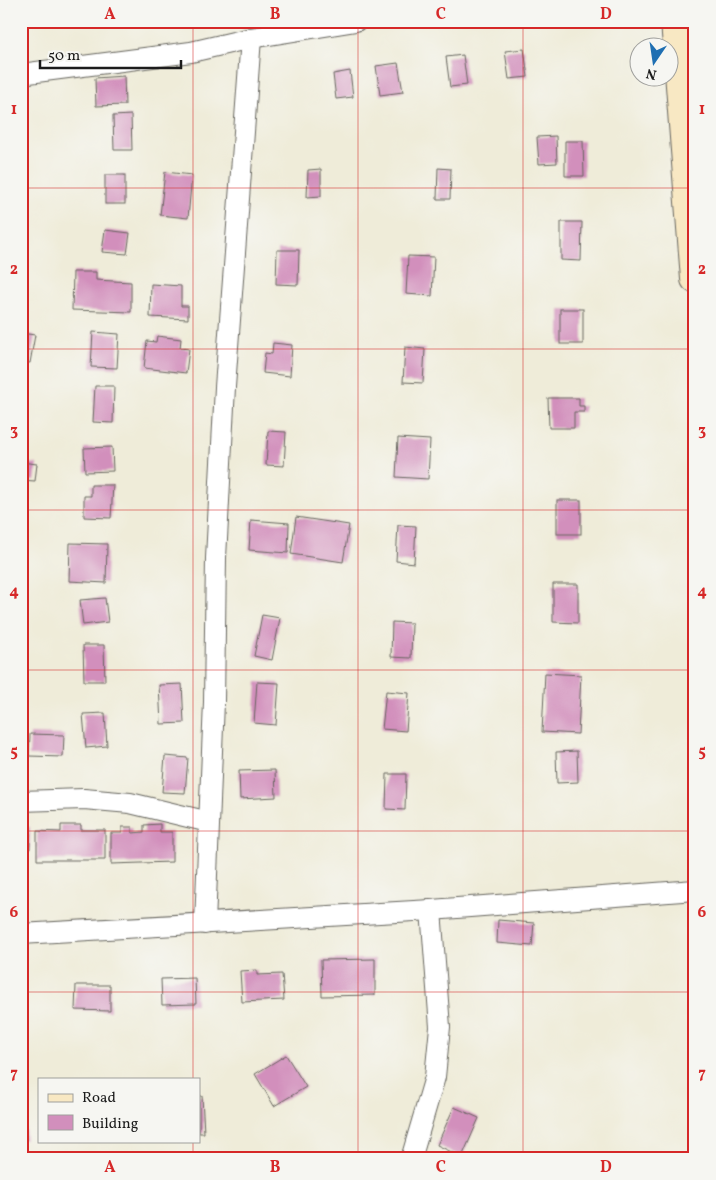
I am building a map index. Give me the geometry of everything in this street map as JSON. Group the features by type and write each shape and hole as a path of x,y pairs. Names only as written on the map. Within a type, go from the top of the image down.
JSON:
{"main road":[{"path":"675,21 695,279"}],"street":[{"path":"21,74 191,52 251,38 356,21"},
{"path":"205,924 214,702 217,539 225,387 251,38"},
{"path":"21,801 84,799 130,803 209,822"},
{"path":"21,934 431,910 695,890"},
{"path":"411,1159 435,1077 440,1027 431,910"}],"building":[{"path":"524,49 528,77 509,79 505,51"},
{"path":"463,55 467,85 450,87 446,57"},
{"path":"398,63 403,92 380,95 376,66"},
{"path":"350,71 353,97 336,99 333,74"},
{"path":"124,76 125,105 96,106 95,78"},
{"path":"131,115 132,150 114,150 113,116"},
{"path":"556,136 557,163 539,164 537,137"},
{"path":"565,141 583,141 584,176 565,176"},
{"path":"438,168 451,169 450,199 437,199"},
{"path":"321,169 321,196 307,197 308,170"},
{"path":"165,172 192,175 188,218 160,215"},
{"path":"105,175 125,175 125,204 105,204"},
{"path":"561,222 582,222 581,261 561,260"},
{"path":"105,230 130,233 127,254 102,252"},
{"path":"277,250 299,250 298,285 276,284"},
{"path":"408,256 434,257 432,296 406,294"},
{"path":"73,272 96,272 96,280 131,282 131,312 72,310"},
{"path":"151,284 181,286 181,306 188,306 188,319 150,317"},
{"path":"560,309 583,309 583,344 560,344"},
{"path":"93,332 119,334 117,368 91,367"},
{"path":"21,333 35,335 30,363 21,362"},
{"path":"157,336 181,339 180,348 189,349 186,373 144,368 147,341 156,342"},
{"path":"273,343 292,345 290,376 263,373 265,353 272,354"},
{"path":"405,347 425,349 423,383 403,382"},
{"path":"95,386 114,386 113,423 93,422"},
{"path":"548,398 579,398 579,406 584,406 584,412 574,412 574,428 549,428"},
{"path":"268,431 286,432 284,466 266,465"},
{"path":"398,438 430,440 428,479 396,477"},
{"path":"112,447 113,471 85,472 84,448"},
{"path":"21,462 37,464 35,481 21,480"},
{"path":"91,485 113,485 111,518 84,517 84,496 91,496"},
{"path":"557,500 581,500 581,534 557,534"},
{"path":"296,517 349,525 343,562 291,554"},
{"path":"251,520 289,523 288,553 249,550"},
{"path":"398,525 416,526 414,563 396,561"},
{"path":"70,543 107,544 106,583 69,581"},
{"path":"553,584 578,584 578,623 553,622"},
{"path":"105,598 108,622 83,625 80,600"},
{"path":"262,615 280,618 272,660 254,656"},
{"path":"392,622 412,623 411,658 391,657"},
{"path":"83,645 104,645 105,681 84,681"},
{"path":"545,673 581,675 578,734 542,732"},
{"path":"257,682 279,683 276,725 254,723"},
{"path":"182,684 184,723 161,724 159,685"},
{"path":"386,691 409,693 406,731 382,729"},
{"path":"105,713 107,746 86,748 83,714"},
{"path":"30,734 64,735 63,757 29,756"},
{"path":"577,751 578,782 557,783 556,752"},
{"path":"165,756 188,758 185,793 162,792"},
{"path":"275,770 276,797 240,799 239,771"},
{"path":"387,774 406,774 405,810 386,809"},
{"path":"160,824 160,832 172,832 172,862 111,864 111,833 122,833 122,827 132,827 132,833 144,832 144,825"},
{"path":"61,825 81,825 81,830 105,830 105,860 37,860 37,831 61,832"},
{"path":"21,827 30,827 30,849 21,851"},
{"path":"498,920 534,923 532,946 497,943"},
{"path":"375,959 375,995 322,996 321,960"},
{"path":"257,970 257,975 282,974 284,1000 242,1002 240,971"},
{"path":"195,978 196,1004 162,1005 161,979"},
{"path":"76,985 110,985 110,1011 75,1010"},
{"path":"21,991 23,991 24,1015 21,1015"},
{"path":"286,1055 306,1087 274,1106 255,1074"},
{"path":"200,1096 202,1096 204,1133 200,1133"},
{"path":"21,1105 25,1105 26,1140 21,1140"},
{"path":"454,1107 479,1118 462,1157 437,1145"}]}
